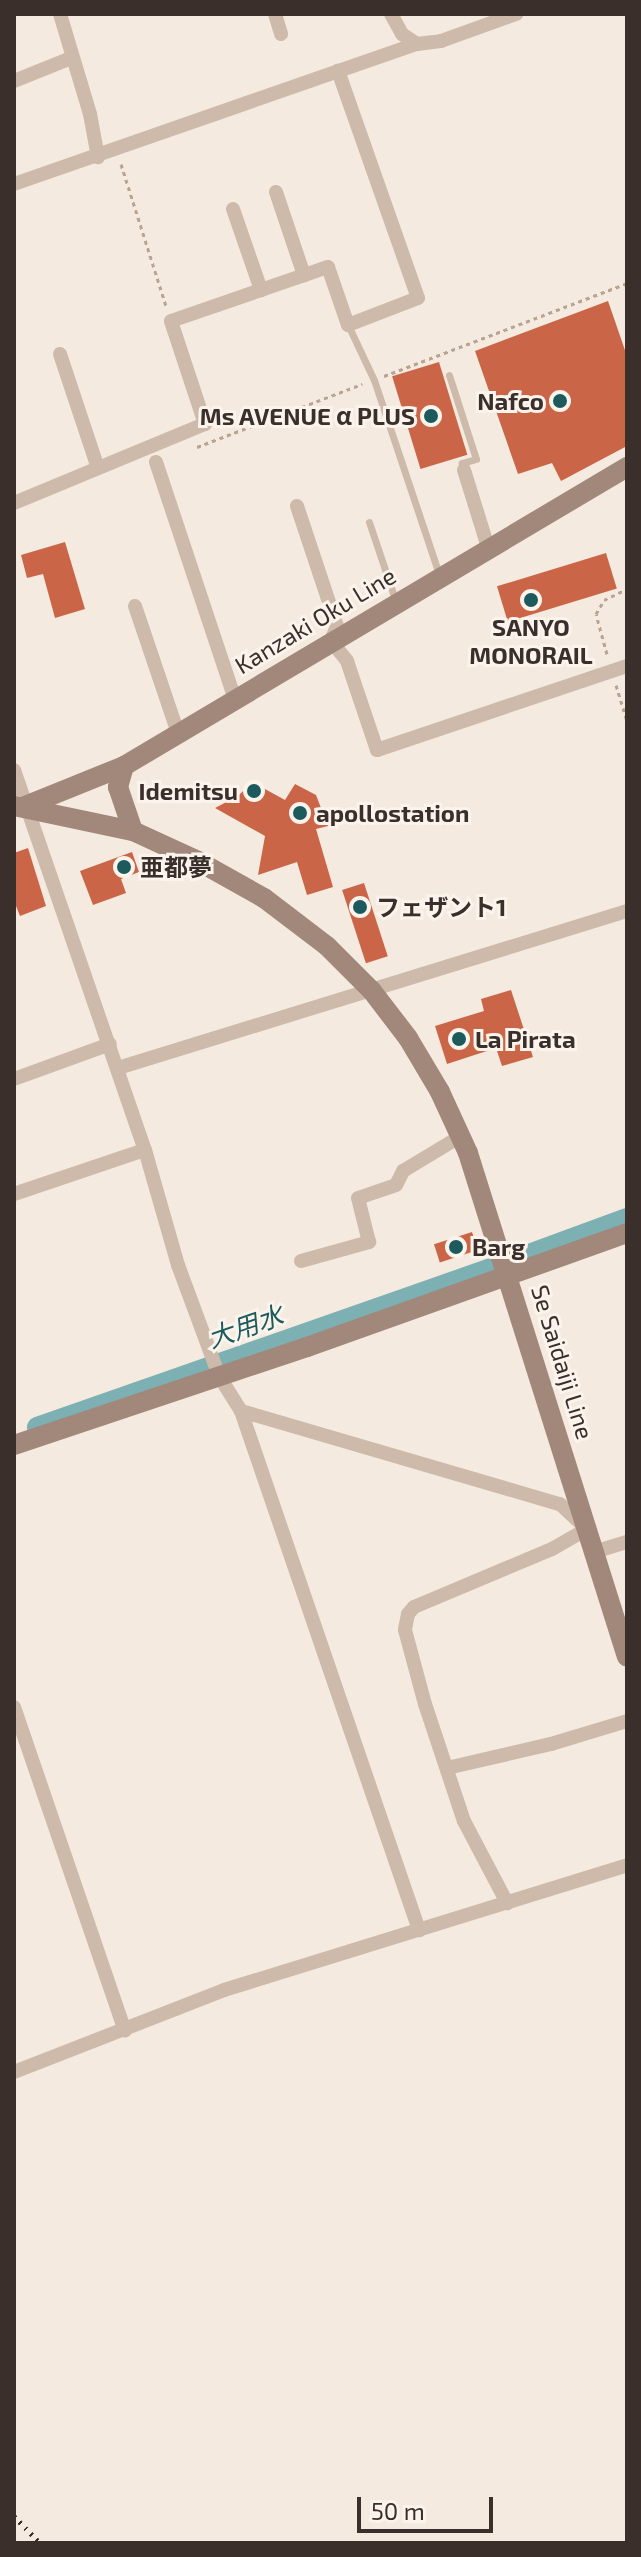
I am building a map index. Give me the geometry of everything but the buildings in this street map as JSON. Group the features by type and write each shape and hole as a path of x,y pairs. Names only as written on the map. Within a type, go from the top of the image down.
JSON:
{"main road":[{"name":"Kanzaki Oku Line","path":"20,806 75,788 124,766 627,467"},
{"path":"124,766 118,787 133,831"},
{"path":"75,788 70,802 85,820"},
{"name":"Se Saidaiji Line","path":"20,806 133,831 198,861 264,898 327,946 372,991 408,1038 461,1136 509,1276 627,1657"},
{"path":"14,1445 627,1233"}],"street":[{"path":"60,14 90,114 98,157"},
{"path":"275,14 281,34"},
{"path":"391,14 402,34 417,44"},
{"path":"14,184 417,44 441,41 516,14"},
{"path":"14,81 71,58"},
{"path":"14,503 205,424 171,321 328,267 348,325 418,298 338,71"},
{"path":"276,192 304,275"},
{"path":"233,209 261,290"},
{"path":"60,354 98,468"},
{"path":"156,462 235,699"},
{"path":"464,470 488,547"},
{"path":"297,506 337,626 331,641 347,661 377,750 620,668"},
{"path":"135,606 178,733"},
{"path":"14,770 20,806 110,1044 173,1249 219,1376 241,1411 419,1930"},
{"path":"118,1068 627,911"},
{"path":"14,1079 110,1044"},
{"path":"301,1261 369,1242 358,1198 396,1185 403,1171 461,1136"},
{"path":"14,1194 145,1150"},
{"path":"241,1411 560,1504 587,1529 552,1549 414,1607 408,1614 405,1630 447,1768 475,1846 507,1903"},
{"path":"594,1552 627,1542"},
{"path":"14,1707 125,2031"},
{"path":"447,1768 551,1744 627,1721"},
{"path":"14,2072 224,1990 627,1865"}],"lane":[{"path":"348,325 374,380 440,576"},
{"path":"449,375 476,459 462,463 464,470"},
{"path":"369,522 396,602"}],"path":[{"path":"116,151 171,321"},
{"path":"185,451 627,283"},
{"path":"627,589 604,600 596,614 620,668 627,722"}],"waterway":[{"name":"大用水","path":"521,1257 627,1218"},
{"name":"大用水","path":"37,1427 494,1267"}],"railway":[{"path":"14,2516 40,2543"}],"place":[{"name":"Nafco","path":"560,401"},
{"name":"Ms AVENUE α PLUS","path":"431,416"},
{"name":"SANYO MONORAIL","path":"531,600"},
{"name":"Idemitsu","path":"254,791"},
{"name":"apollostation","path":"300,813"},
{"name":"亜都夢","path":"124,867"},
{"name":"フェザント1","path":"360,907"},
{"name":"La Pirata","path":"459,1039"},
{"name":"Barg","path":"456,1247"}]}
